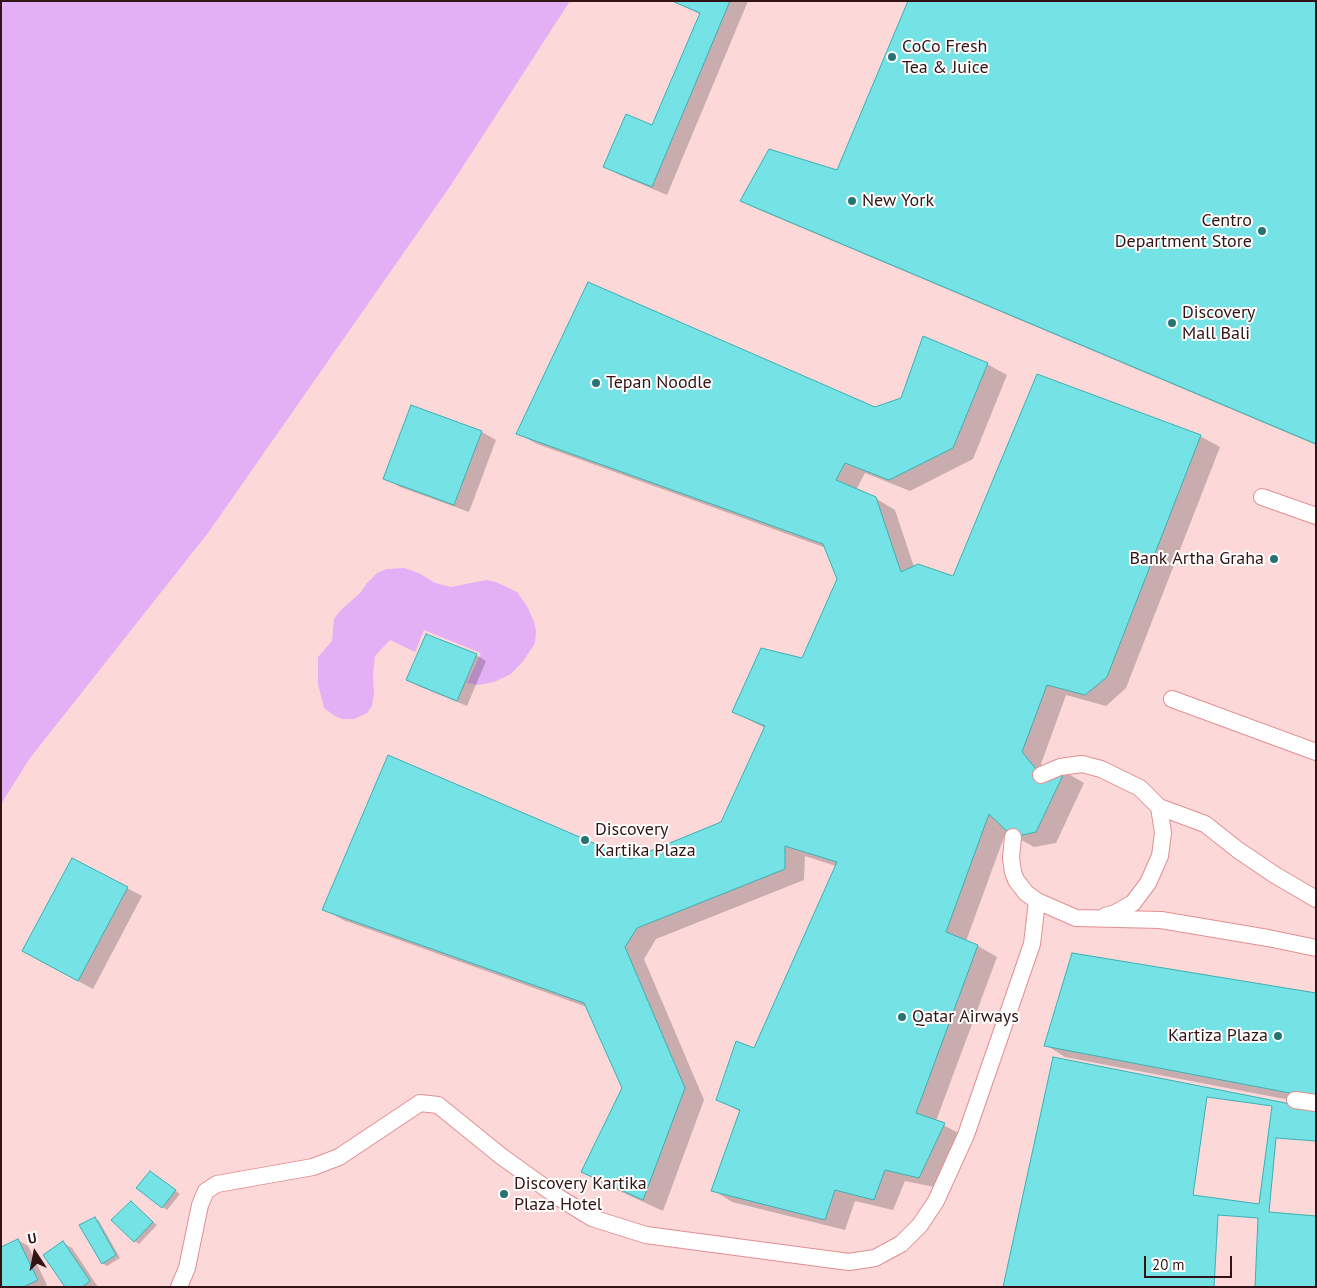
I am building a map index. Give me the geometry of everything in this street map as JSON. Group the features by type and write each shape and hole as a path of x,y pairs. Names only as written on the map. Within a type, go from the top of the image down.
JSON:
{"lane":[{"path":"1262,497 1316,516"},
{"path":"1172,699 1316,752"},
{"path":"1041,775 1060,767 1082,764 1101,769 1140,788 1159,807 1205,824 1267,870 1316,899"},
{"path":"1096,919 1115,913 1133,903 1148,883 1160,856 1163,833 1159,807"},
{"path":"1013,837 1011,858 1014,872 1016,880 1026,893 1037,902 1076,918 1161,920 1316,948"},
{"path":"179,1287 187,1268 200,1205 206,1191 218,1184 314,1167 339,1156 420,1103 438,1104 501,1156 558,1197 592,1218 646,1235 849,1262 875,1258 901,1244 920,1225 936,1201 966,1135 1032,944 1037,902"},
{"path":"1295,1100 1316,1103"}],"shaded area":[{"path":"1,1 570,1 451,185 208,533 30,758 1,804"},
{"path":"404,568 419,573 435,583 451,587 486,580 496,582 517,592 527,606 534,622 536,631 535,643 524,660 511,674 494,682 478,685 467,683 481,653 424,630 415,652 390,640 375,656 374,693 372,706 367,713 354,719 342,719 335,716 324,708 318,684 318,657 332,641 334,619 377,573 387,569"}],"building":[{"path":"672,1 730,1 652,187 603,167 626,114 652,125 700,13"},
{"name":"Discovery Mall Bali","path":"908,1 1316,1 1316,444 740,201 769,149 837,170"},
{"path":"588,282 875,407 901,398 923,336 988,363 953,448 889,480 845,463 836,480 876,497 901,572 918,564 953,576 1037,374 1201,435 1107,677 1085,695 1047,685 1022,752 1041,775 1065,771 1036,832 1013,837 989,814 946,932 978,945 916,1113 945,1123 919,1178 885,1170 874,1200 835,1190 825,1220 711,1191 740,1110 716,1100 736,1041 754,1048 837,862 785,846 785,869 637,928 625,947 685,1088 643,1200 581,1172 622,1088 584,1003 322,910 388,755 631,859 721,822 765,726 732,712 761,648 802,658 837,579 823,544 516,434"},
{"path":"411,405 482,431 454,505 383,479"},
{"path":"426,634 477,654 457,701 406,680"},
{"path":"72,858 128,887 78,981 22,951"},
{"path":"1072,953 1316,993 1316,1098 1044,1046"},
{"path":"1053,1057 1316,1109 1316,1287 1003,1287"},
{"path":"1207,1097 1272,1106 1259,1204 1193,1195"},
{"path":"1276,1138 1316,1141 1316,1216 1269,1212"},
{"path":"150,1171 176,1190 162,1208 136,1188"},
{"path":"131,1201 153,1222 134,1242 111,1220"},
{"path":"1218,1215 1258,1218 1255,1287 1214,1287"},
{"path":"95,1217 116,1255 102,1264 79,1225"},
{"path":"18,1239 38,1280 23,1287 1,1287 1,1247"},
{"path":"63,1241 90,1281 82,1287 65,1287 43,1255"}],"place":[{"name":"CoCo Fresh Tea & Juice","path":"892,57"},
{"name":"New York","path":"852,201"},
{"name":"Centro Department Store","path":"1262,231"},
{"name":"Discovery Mall Bali","path":"1172,323"},
{"name":"Tepan Noodle","path":"596,383"},
{"name":"Bank Artha Graha","path":"1274,559"},
{"name":"Discovery Kartika Plaza","path":"585,840"},
{"name":"Qatar Airways","path":"902,1017"},
{"name":"Kartiza Plaza","path":"1278,1036"},
{"name":"Discovery Kartika Plaza Hotel","path":"504,1194"}]}
